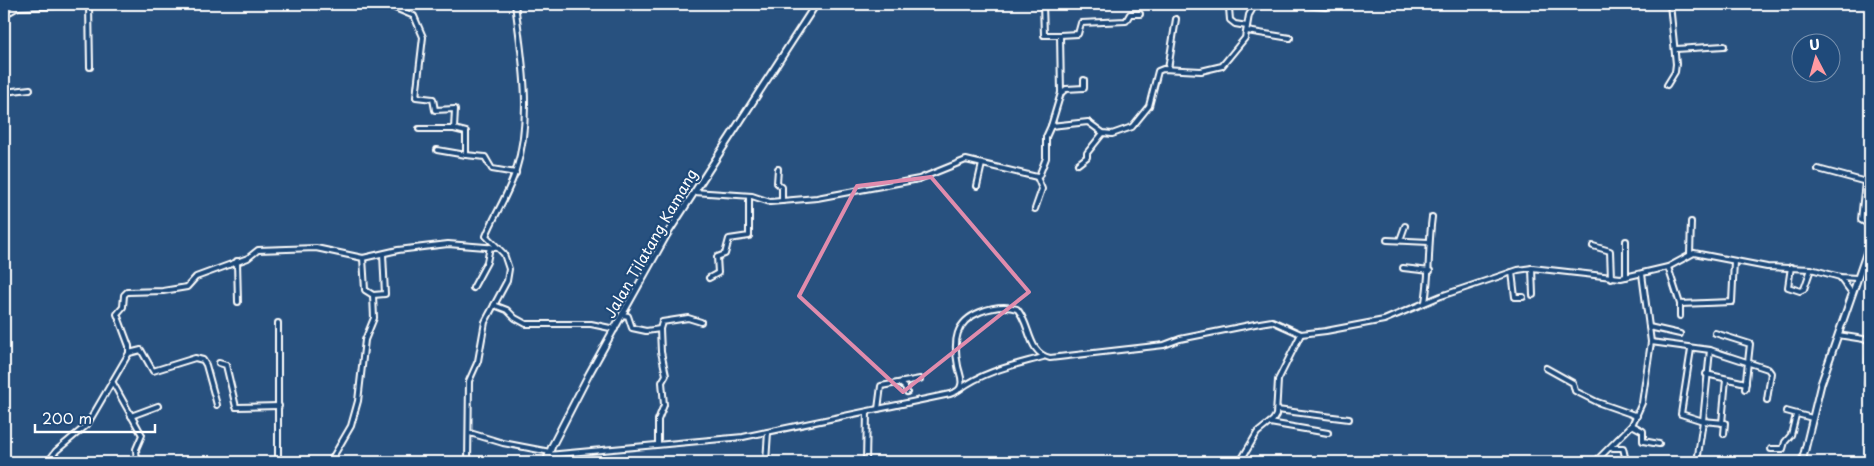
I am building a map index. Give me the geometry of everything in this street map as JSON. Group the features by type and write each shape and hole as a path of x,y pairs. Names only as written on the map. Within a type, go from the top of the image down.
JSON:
{"street":[{"path":"5,13 18,8 38,5 138,4"},
{"path":"468,462 470,433 469,381 478,360 485,322 506,281 509,269 508,260 486,236 516,173 525,122 525,90 515,4"},
{"name":"Jalan Tilatang Kamang","path":"546,462 614,329 666,236 737,129 816,4"},
{"path":"1043,4 1044,35 1078,34 1081,23 1126,21 1130,14 1140,14"},
{"path":"1222,4 1229,8 1230,20 1235,24 1290,38"},
{"path":"1051,126 1088,122 1103,132 1120,133 1137,124 1150,102 1158,71 1168,69 1199,71 1222,66 1245,38 1253,8 1266,4"},
{"path":"1291,4 1321,9 1326,8 1327,4"},
{"path":"1667,85 1676,69 1676,49 1670,4"},
{"path":"89,5 90,68"},
{"path":"395,8 414,16 422,34 416,97 433,99 435,110 455,109 454,129"},
{"path":"1168,69 1176,19"},
{"path":"1037,177 1043,170 1046,155 1046,137 1061,93 1060,35"},
{"path":"1676,49 1724,46"},
{"path":"1061,93 1066,89 1084,88 1084,80"},
{"path":"4,92 30,89"},
{"path":"419,129 454,129 466,132 466,155"},
{"path":"1078,164 1086,157 1086,153 1103,132"},
{"path":"438,150 485,157 492,169 516,173"},
{"path":"694,192 750,196 770,202 817,198 914,180 944,170 962,160 1037,177"},
{"path":"977,186 982,164"},
{"path":"778,169 777,183 782,187 782,201"},
{"path":"1818,169 1870,183"},
{"path":"1035,209 1042,189 1037,177"},
{"path":"1865,182 1861,220 1870,225"},
{"path":"709,278 718,273 717,256 726,254 729,239 750,236 750,196"},
{"path":"1425,302 1430,271 1429,242 1432,217"},
{"path":"1690,254 1692,222"},
{"path":"1400,240 1404,226"},
{"path":"1387,240 1429,242"},
{"path":"1626,241 1626,277"},
{"path":"1802,462 1812,418 1870,242"},
{"path":"48,462 56,452 85,428 113,383 128,352 129,346 117,314 123,307 124,294 127,292 163,291 187,287 196,277 248,258 258,250 312,248 363,258 448,244 498,248"},
{"path":"1593,246 1610,251 1611,278"},
{"path":"473,288 487,262 490,247"},
{"path":"363,258 365,290 373,295 385,294 383,254"},
{"path":"470,433 503,443 549,453 736,438 947,395 959,390 970,382 1002,369 1043,357 1050,358 1164,345 1180,339 1260,322 1272,322 1301,334 1377,322 1402,314 1425,302 1512,272 1532,268 1611,278 1626,277 1668,267 1690,254 1767,267 1811,269 1840,278 1857,278"},
{"path":"237,261 238,302"},
{"path":"1680,304 1732,302 1734,261"},
{"path":"1668,267 1680,304 1680,316"},
{"path":"1792,267 1788,287 1800,291 1804,289 1811,269"},
{"path":"1403,268 1430,271"},
{"path":"1532,268 1533,295"},
{"path":"1512,272 1515,297 1523,297"},
{"path":"1595,462 1632,426 1643,397 1651,342 1642,274"},
{"path":"1840,278 1852,293"},
{"path":"330,462 351,426 358,401 365,340 374,318 373,295"},
{"path":"494,305 507,310 515,318 526,324 591,324 614,329"},
{"path":"959,390 962,383 957,365 957,332 961,324 968,317 1001,306 1017,309 1024,320 1034,346 1043,357"},
{"path":"623,315 628,316 632,328 660,329"},
{"path":"658,444 658,422 664,405 662,382 666,376 660,329 662,322 688,318 701,322"},
{"path":"278,323 278,462"},
{"path":"1649,328 1680,334"},
{"path":"1715,333 1750,344 1745,390"},
{"path":"1240,462 1257,433 1270,423 1277,410 1278,380 1301,334"},
{"path":"1838,335 1870,340 1867,384"},
{"path":"1651,342 1691,349 1710,350 1771,370 1767,400"},
{"path":"1691,349 1682,414 1703,421 1725,423 1724,434"},
{"path":"128,352 138,350 142,352 153,372 195,358 203,360 217,405"},
{"path":"1697,462 1710,350"},
{"path":"219,363 226,363 236,407 279,406"},
{"path":"1546,368 1572,383 1575,391 1593,401 1637,416"},
{"path":"1706,374 1746,383"},
{"path":"878,409 881,386 920,379"},
{"path":"1722,423 1726,379"},
{"path":"113,383 142,436 136,448 138,462"},
{"path":"900,383 905,387 906,392"},
{"path":"131,416 158,406"},
{"path":"1277,410 1349,419"},
{"path":"1786,411 1812,418"},
{"path":"866,462 865,426 867,412"},
{"path":"1772,449 1783,449 1785,442 1791,435 1796,414"},
{"path":"1270,423 1328,433"},
{"path":"1632,426 1642,430 1643,441 1659,444"},
{"path":"766,462 768,432"},
{"path":"1611,448 1623,448 1626,461 1632,460"}],"highlighted area":[{"path":"931,177 1029,292 903,392 799,296 857,186"}]}
